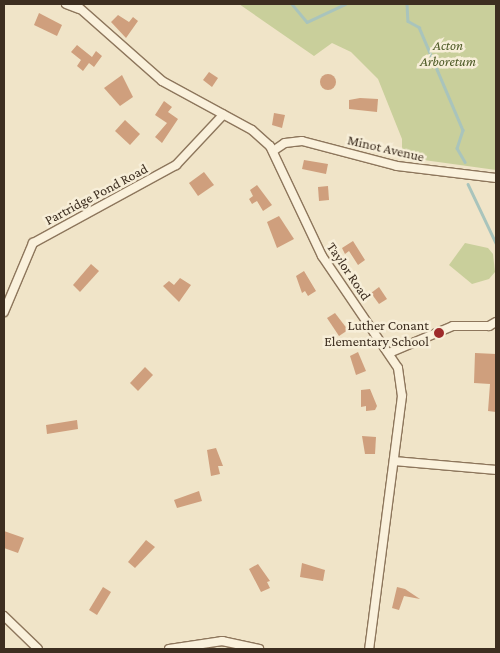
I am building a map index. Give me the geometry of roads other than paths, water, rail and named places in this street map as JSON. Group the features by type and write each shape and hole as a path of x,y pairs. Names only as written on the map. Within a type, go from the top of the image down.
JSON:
{"street":[{"name":"Taylor Road","path":"66,4 77,6 162,81 223,116 252,130 273,151 322,256 398,368 402,386 395,461 369,649"},
{"name":"Partridge Pond Road","path":"4,312 33,243 176,165 223,116"},
{"name":"Minot Avenue","path":"273,151 285,143 302,141 397,166 496,178"},
{"path":"389,353 453,326 489,326 496,322"},
{"path":"395,461 496,470"},
{"path":"4,616 38,649"},
{"path":"169,649 222,641 260,649"}],"waterway":[{"path":"292,4 307,22 345,4"},
{"path":"407,4 408,21 419,27 463,130 457,148 465,162"},
{"path":"468,184 496,243"}],"place":[{"name":"Luther Conant Elementary School","path":"439,333"}],"park label":[{"name":"Acton Arboretum","path":"448,54"}]}
